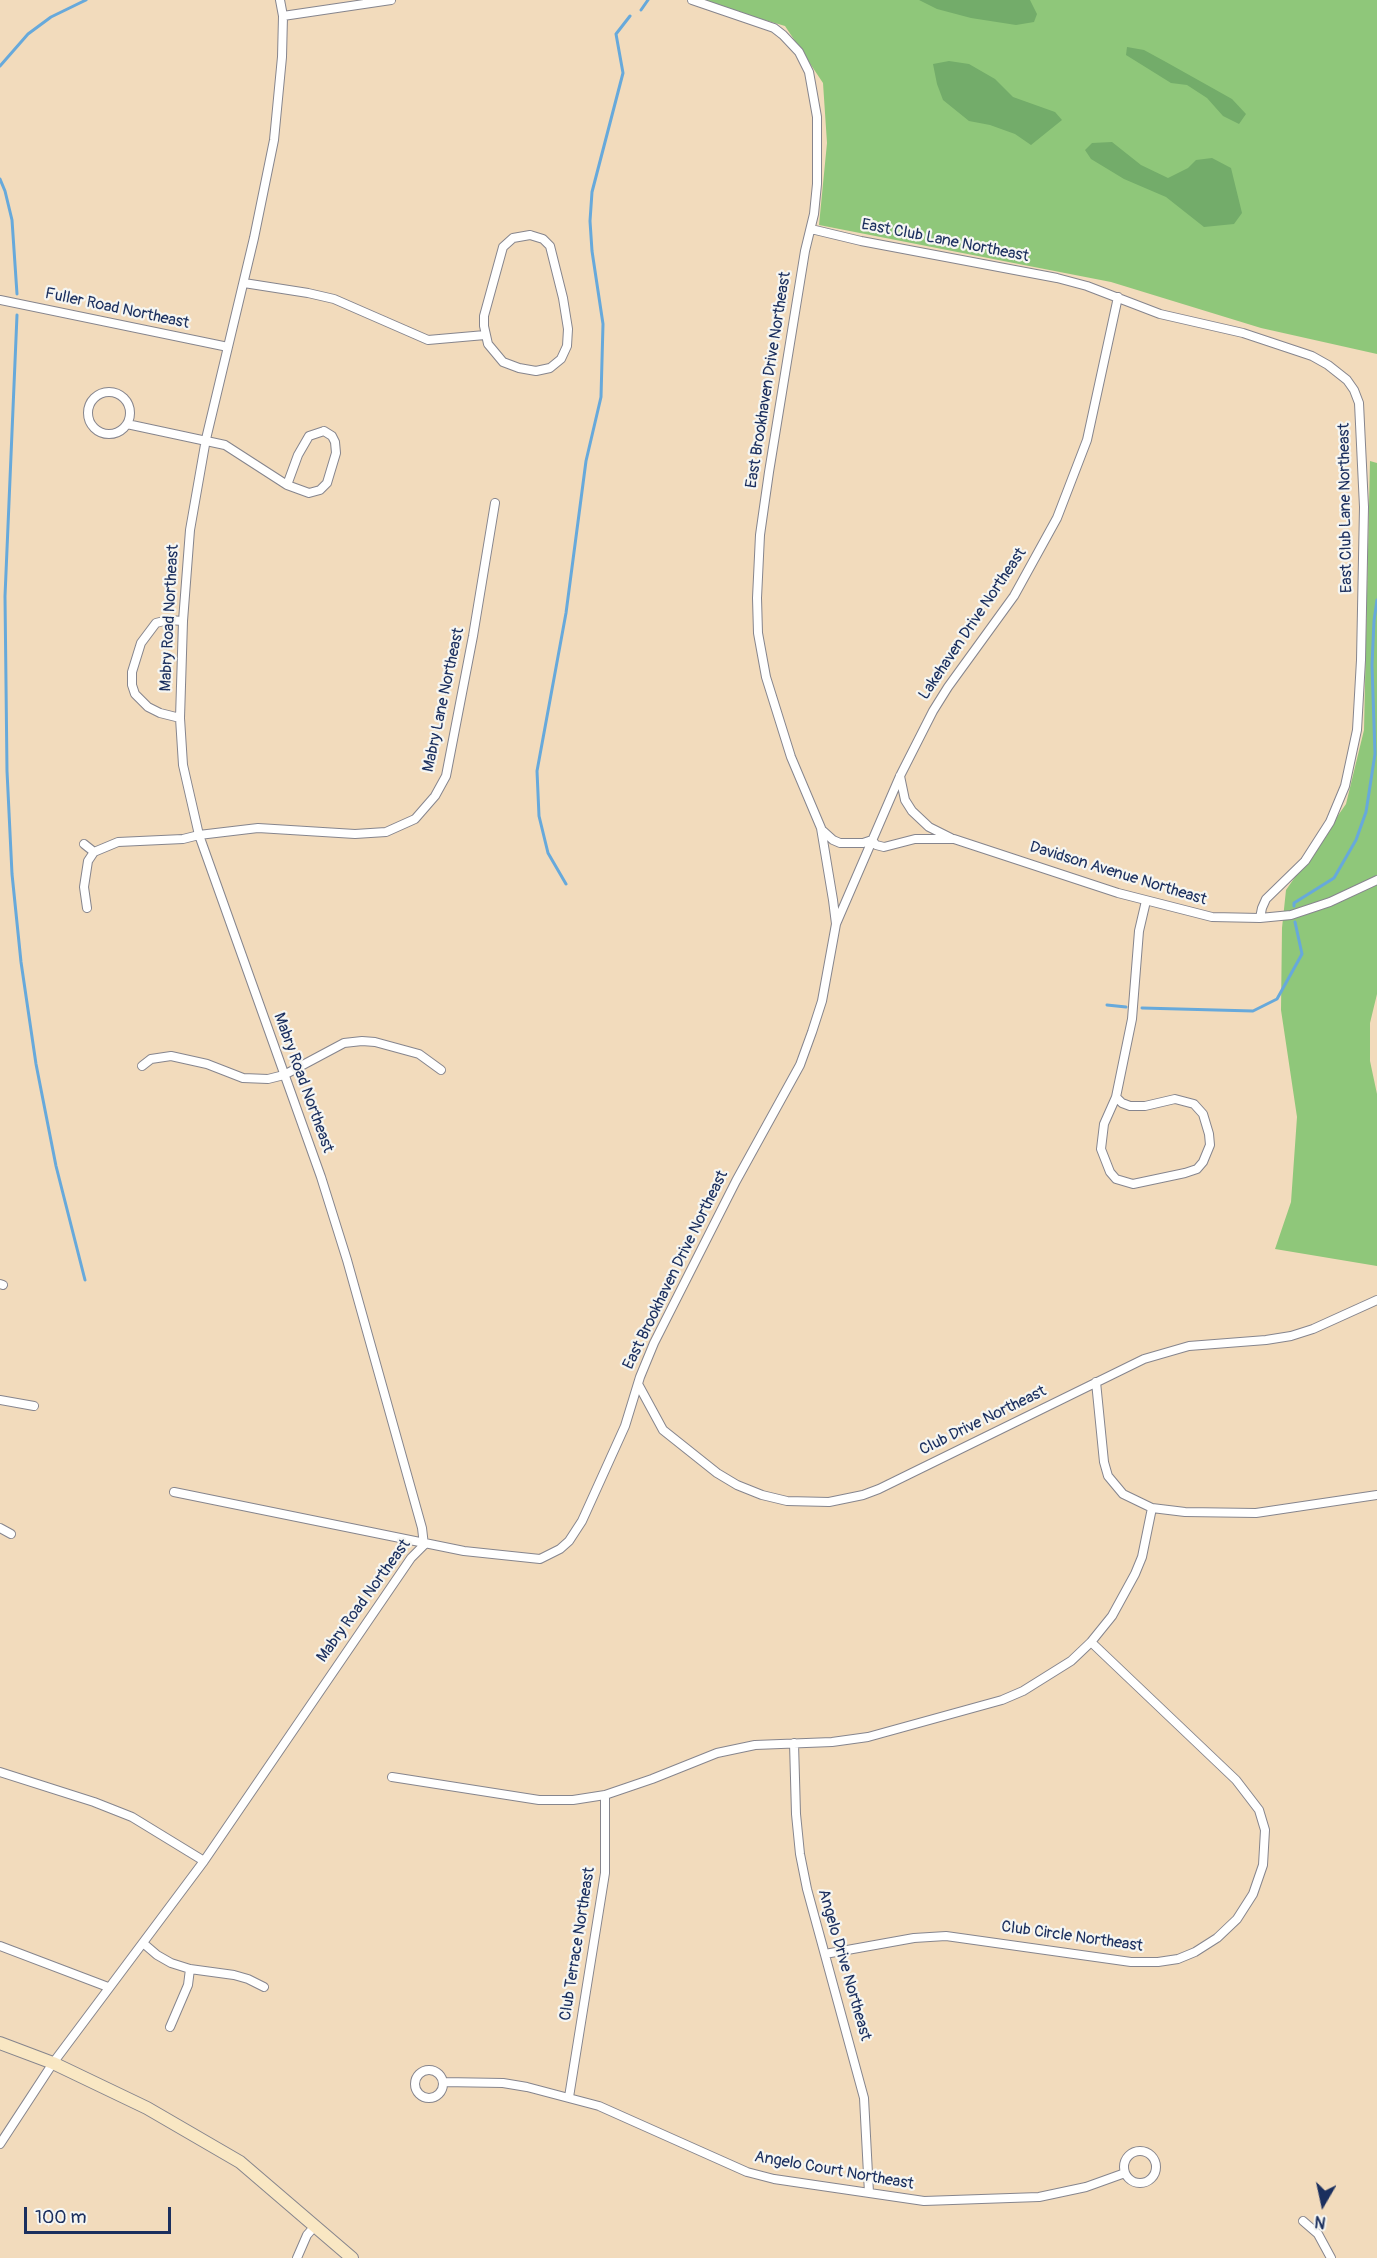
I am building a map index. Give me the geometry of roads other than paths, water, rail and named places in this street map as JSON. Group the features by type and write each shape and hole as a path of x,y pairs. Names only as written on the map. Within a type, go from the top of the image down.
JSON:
{"street":[{"name":"Mabry Road Northeast","path":"0,2144 53,2063 204,1861 420,1544 414,1499 347,1260 321,1177 199,835 183,765 180,718 183,621 190,530 206,440 244,283 274,140 282,57 283,16 280,0"},
{"path":"283,16 391,0"},
{"name":"East Brookhaven Drive Northeast","path":"174,1492 420,1544 540,1559 560,1549 569,1541 586,1512 625,1426 654,1343 736,1181 800,1065 822,1001 836,924 821,828 791,757 772,700 758,633 760,535 803,262 811,229 817,184 817,117 813,87 805,62 791,43 774,28 692,0"},
{"name":"East Club Lane Northeast","path":"811,229 861,241 1057,278 1118,297 1160,314 1243,333 1312,356 1347,380 1354,390 1359,403 1363,447 1364,512 1357,730 1345,786 1330,822 1305,861 1266,899 1260,918"},
{"path":"519,236 536,236 543,239 553,253 567,320 567,346 561,359 550,368 543,370 528,370 510,365 503,362 492,351 485,335 484,316 502,247 509,239 519,236"},
{"path":"244,283 334,299 428,340 485,335"},
{"name":"Lakehaven Drive Northeast","path":"836,924 900,776 943,695 1014,596 1057,518 1087,440 1118,297"},
{"name":"Fuller Road Northeast","path":"0,300 228,347"},
{"path":"107,392 122,396 128,404 127,424 117,433 110,435 96,429 91,424 88,415 94,397 107,392"},
{"path":"127,424 225,445 287,485 309,494 320,490 327,483 336,453 332,436 324,431 309,436 298,455 287,485"},
{"name":"Mabry Lane Northeast","path":"94,852 118,842 183,839 258,828 355,834 386,832 415,819 435,796 446,776 495,503"},
{"path":"180,718 148,707 135,694 132,672 141,643 156,623 168,620 183,621"},
{"name":"Davidson Avenue Northeast","path":"900,776 902,790 912,811 929,827 954,839 1146,901 1212,917 1260,918 1291,915 1310,910 1377,880"},
{"path":"821,828 827,836 840,843 863,843 872,840 876,845 884,847"},
{"name":"Davidson Avenue Northeast","path":"865,859 884,847 915,839 954,839"},
{"path":"84,844 94,852 88,861 84,875 87,908"},
{"path":"1116,1097 1122,1103 1130,1106 1144,1106 1175,1099 1194,1104 1203,1114 1209,1134 1210,1145 1203,1162 1197,1169 1185,1173 1133,1184 1116,1179 1107,1166 1101,1149 1104,1124 1116,1097 1132,1019 1139,931 1146,901"},
{"path":"142,1066 151,1059 171,1056 207,1064 243,1078 268,1079 284,1075 344,1042 362,1041 375,1042 419,1054 441,1070"},
{"name":"Club Drive Northeast","path":"638,1384 663,1430 717,1473 737,1485 762,1495 788,1501 814,1502 846,1499 879,1489 1144,1359 1189,1346 1291,1336 1313,1329 1377,1300"},
{"path":"1096,1382 1104,1462 1108,1476 1123,1494 1152,1508 1185,1512 1256,1513 1377,1495"},
{"path":"0,1401 34,1406"},
{"path":"392,1777 539,1800 573,1800 605,1795 717,1753 755,1745 832,1742 868,1737 1002,1700 1048,1677 1091,1642 1112,1616 1135,1574 1150,1526 1152,1508"},
{"path":"0,1528 11,1534"},
{"name":"Club Circle Northeast","path":"825,1954 914,1938 946,1936 1131,1962 1158,1962 1196,1953 1217,1938 1237,1919 1253,1894 1263,1865 1265,1830 1259,1810 1236,1780 1091,1642"},
{"name":"Angelo Drive Northeast","path":"794,1743 796,1814 800,1854 807,1889 864,2098 869,2193"},
{"path":"0,1772 94,1802 132,1817 204,1861"},
{"name":"Club Terrace Northeast","path":"568,2097 605,1873 605,1795"},
{"path":"143,1943 164,1959 190,1969 241,1977 264,1987"},
{"path":"0,1946 108,1987"},
{"path":"170,2027 185,1993 190,1969"},
{"path":"0,2043 53,2063 147,2108 240,2163 352,2258"},
{"name":"Angelo Court Northeast","path":"443,2082 503,2083 568,2097 599,2106 636,2121 747,2172 774,2179 869,2193 939,2202 1039,2197 1086,2187 1125,2173"},
{"path":"1303,2221 1318,2234 1331,2258"},
{"path":"297,2258 307,2235 315,2226"}],"waterway":[{"path":"0,66 28,34 51,17 86,0"},
{"path":"641,10 648,0"},
{"path":"566,884 548,853 539,816 537,771 566,613 586,461 601,397 603,324 592,251 590,221 592,192 623,73 616,34 630,16"},
{"path":"0,179 12,220 17,294"},
{"path":"17,315 5,596 7,771 12,874 21,962 36,1064 56,1166 85,1280"},
{"path":"1294,906 1294,903 1334,878 1356,840 1366,812 1375,754 1372,665 1377,600"},
{"path":"1142,1008 1253,1011 1277,999 1302,954 1295,922"},
{"path":"1107,1005 1126,1007"}]}
